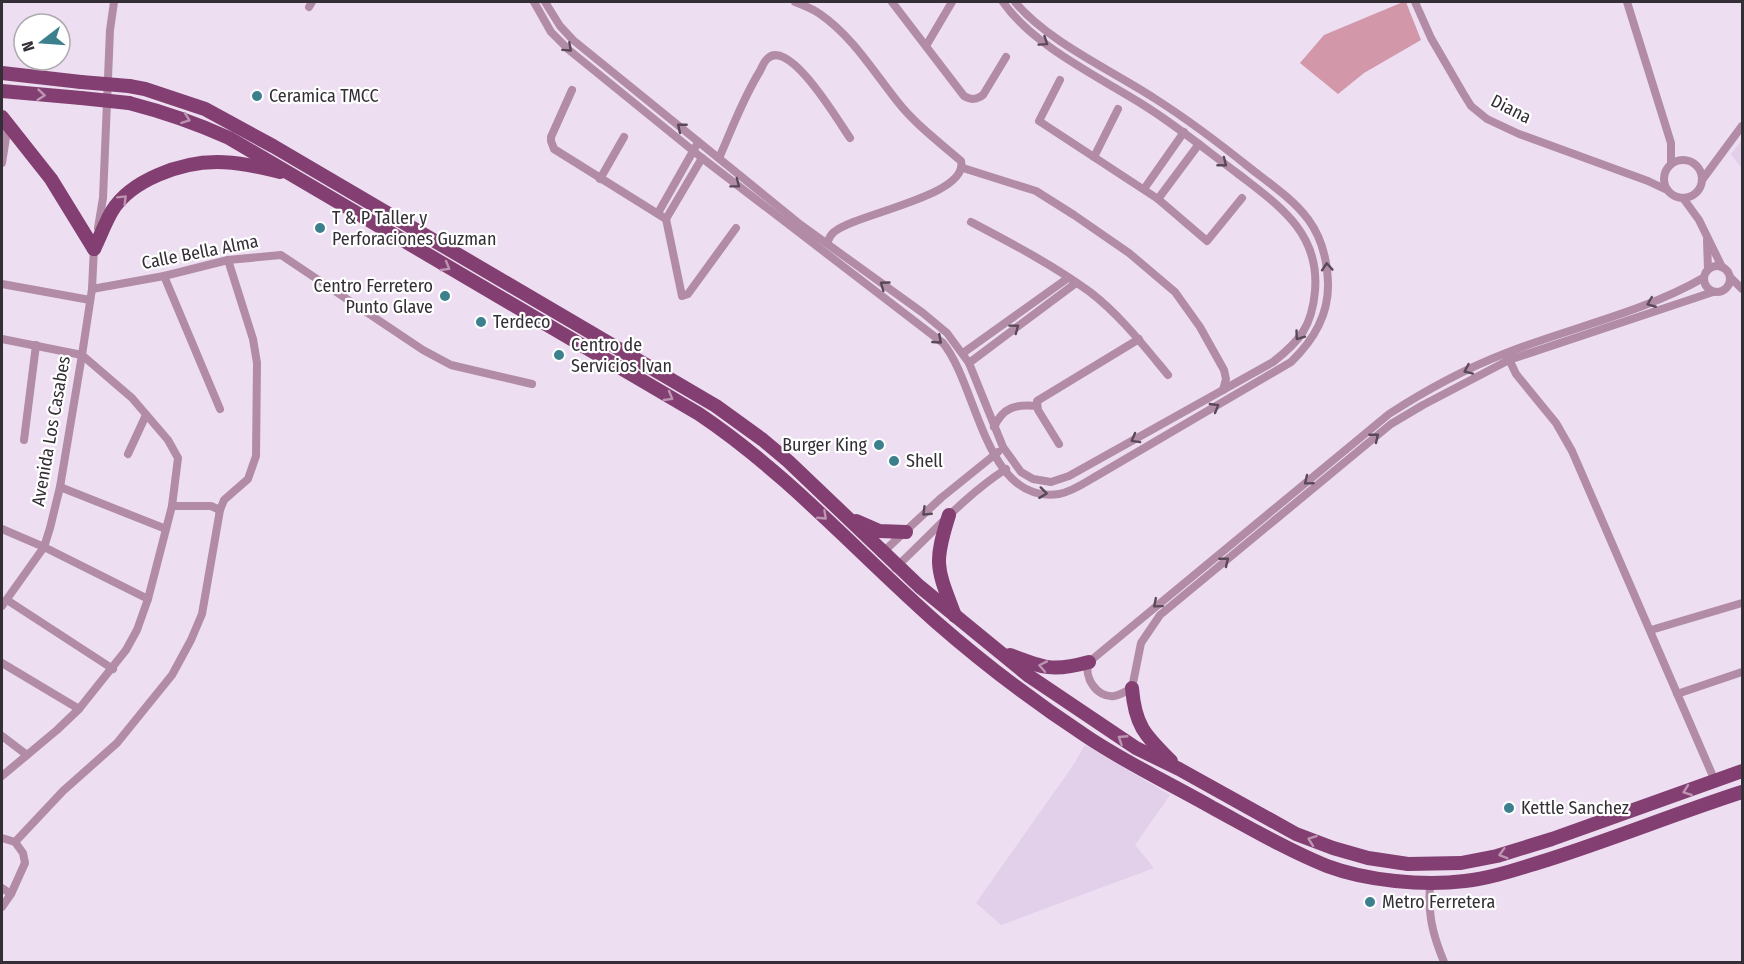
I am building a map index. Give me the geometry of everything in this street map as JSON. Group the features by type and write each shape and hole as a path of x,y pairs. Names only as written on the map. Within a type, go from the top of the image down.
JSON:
{"main road":[{"path":"2,73 129,86 205,109 273,146 716,406 772,447 919,586 1029,676 1136,748 1179,769 1296,834 1368,858 1408,864 1461,863 1497,856 1594,825 1743,771"},
{"path":"2,91 129,103 164,112 229,138 291,174 426,256 699,414 760,459 938,624 1009,681 1097,743 1251,829 1329,867 1366,876 1430,883 1466,881 1501,874 1743,792"},
{"path":"5,121 51,179 94,249"},
{"path":"94,249 112,210 128,193 152,178 185,166 216,162 235,163 291,174"},
{"path":"845,514 879,531 906,532"},
{"path":"949,515 940,545 938,568 956,618"},
{"path":"999,651 1037,665 1055,668 1066,668 1089,662"},
{"path":"1132,688 1137,721 1142,730 1149,740 1179,769"}],"street":[{"name":"Avenida Los Casabes","path":"4,603 44,547 60,487 92,289 94,249 103,198 110,30 114,2"},
{"path":"534,2 551,32 569,50 702,158 943,343 954,359 994,455 1004,471 1020,485 1038,493 1060,494 1077,487 1291,362 1304,350 1320,326 1328,299 1325,251 1312,224 1296,204 1165,105 1048,31 1016,2"},
{"path":"545,2 560,26 573,40 827,243 923,313 946,333 969,363 994,427 1014,464 1021,472 1033,479 1051,482 1069,476 1223,390 1273,362 1289,349 1312,316 1316,284 1315,267 1308,243 1282,208 1184,132 1036,37 1003,2"},
{"path":"795,2 819,13 838,29 868,61 898,102 927,132 961,161 963,168 962,173 946,186 836,230 827,243"},
{"path":"892,2 968,99 978,99 983,95 1006,57"},
{"path":"926,46 952,2"},
{"name":"Diana","path":"1415,2 1431,38 1462,93 1471,106 1487,119 1519,134 1667,190"},
{"path":"1627,2 1671,143 1671,163"},
{"path":"719,158 751,84 767,58 774,56 788,58 801,70 850,138"},
{"path":"1060,80 1038,121 1144,189 1207,241 1242,198"},
{"path":"572,90 551,141 554,149 662,216"},
{"path":"1094,157 1119,109"},
{"path":"2,163 5,121"},
{"path":"1713,164 1696,165 1685,160 1676,160 1666,169 1663,176 1667,190 1673,196 1683,198 1697,191 1713,164 1743,126"},
{"path":"1144,189 1184,132"},
{"path":"600,179 624,137"},
{"path":"698,141 662,216 680,294 684,296 688,294 736,228"},
{"path":"1671,143 1685,160"},
{"path":"1158,199 1199,144"},
{"path":"662,216 702,158"},
{"path":"1696,165 1701,172 1702,180"},
{"path":"963,168 1036,191 1129,253 1175,292 1200,327 1224,370 1226,379 1223,390"},
{"path":"1648,181 1663,176"},
{"path":"1697,191 1699,220"},
{"path":"1683,198 1699,220 1722,267 1743,289"},
{"path":"971,222 1072,280 1106,306 1139,339 1168,375"},
{"path":"1707,237 1708,269 1703,278 1682,290 1508,357 1439,385 1389,414 1089,662 1087,674 1097,691 1105,695 1116,696 1132,688 1141,643 1161,615 1391,424 1508,357 1713,292 1743,289"},
{"name":"Calle Bella Alma","path":"92,289 165,276 228,260 280,255 423,350 451,365 532,384"},
{"path":"15,842 63,791 117,743 172,675 202,614 220,510 224,500 248,479 256,456 257,363 253,339 228,260"},
{"path":"1708,269 1713,266 1722,267"},
{"path":"165,276 220,410"},
{"path":"1726,289 1730,277"},
{"path":"1703,278 1705,286 1713,292"},
{"path":"963,353 1072,280"},
{"path":"969,363 1072,280"},
{"path":"2,284 90,300"},
{"path":"2,339 82,355 132,398 168,440 178,458 172,506 148,599 137,630 113,669 79,709 2,776"},
{"path":"1059,444 1037,405 1037,401 1139,339"},
{"path":"24,440 36,345"},
{"path":"1508,357 1516,374 1556,423 1572,451 1715,781"},
{"path":"994,427 998,418 1009,408 1024,404 1037,405"},
{"path":"128,454 146,415"},
{"path":"872,562 1003,447"},
{"path":"886,576 963,501 1014,464"},
{"path":"60,487 166,529"},
{"path":"953,489 963,501"},
{"path":"172,506 210,506 220,510"},
{"path":"2,530 44,547 148,599"},
{"path":"4,603 113,669"},
{"path":"1651,630 1743,603"},
{"path":"2,663 79,709"},
{"path":"1677,694 1743,672"},
{"path":"2,736 27,755"},
{"path":"2,838 15,842 23,853 25,864 11,894 2,907"},
{"path":"1430,883 1431,929 1444,963"},
{"path":"2,888 11,894"}],"shaded area":[{"path":"1406,2 1421,40 1364,73 1338,94 1300,63 1324,35"},
{"path":"1742,140 1742,169 1731,154"},
{"path":"1085,745 1170,795 1135,845 1154,868 1001,925 976,903"}],"place":[{"name":"Ceramica TMCC","path":"257,96"},
{"name":"T & P Taller y Perforaciones Guzman","path":"320,228"},
{"name":"Centro Ferretero Punto Glave","path":"445,296"},
{"name":"Terdeco","path":"481,322"},
{"name":"Centro de Servicios Ivan","path":"559,355"},
{"name":"Burger King","path":"879,445"},
{"name":"Shell","path":"894,461"},
{"name":"Kettle Sanchez","path":"1509,808"},
{"name":"Metro Ferretera","path":"1370,902"}]}
